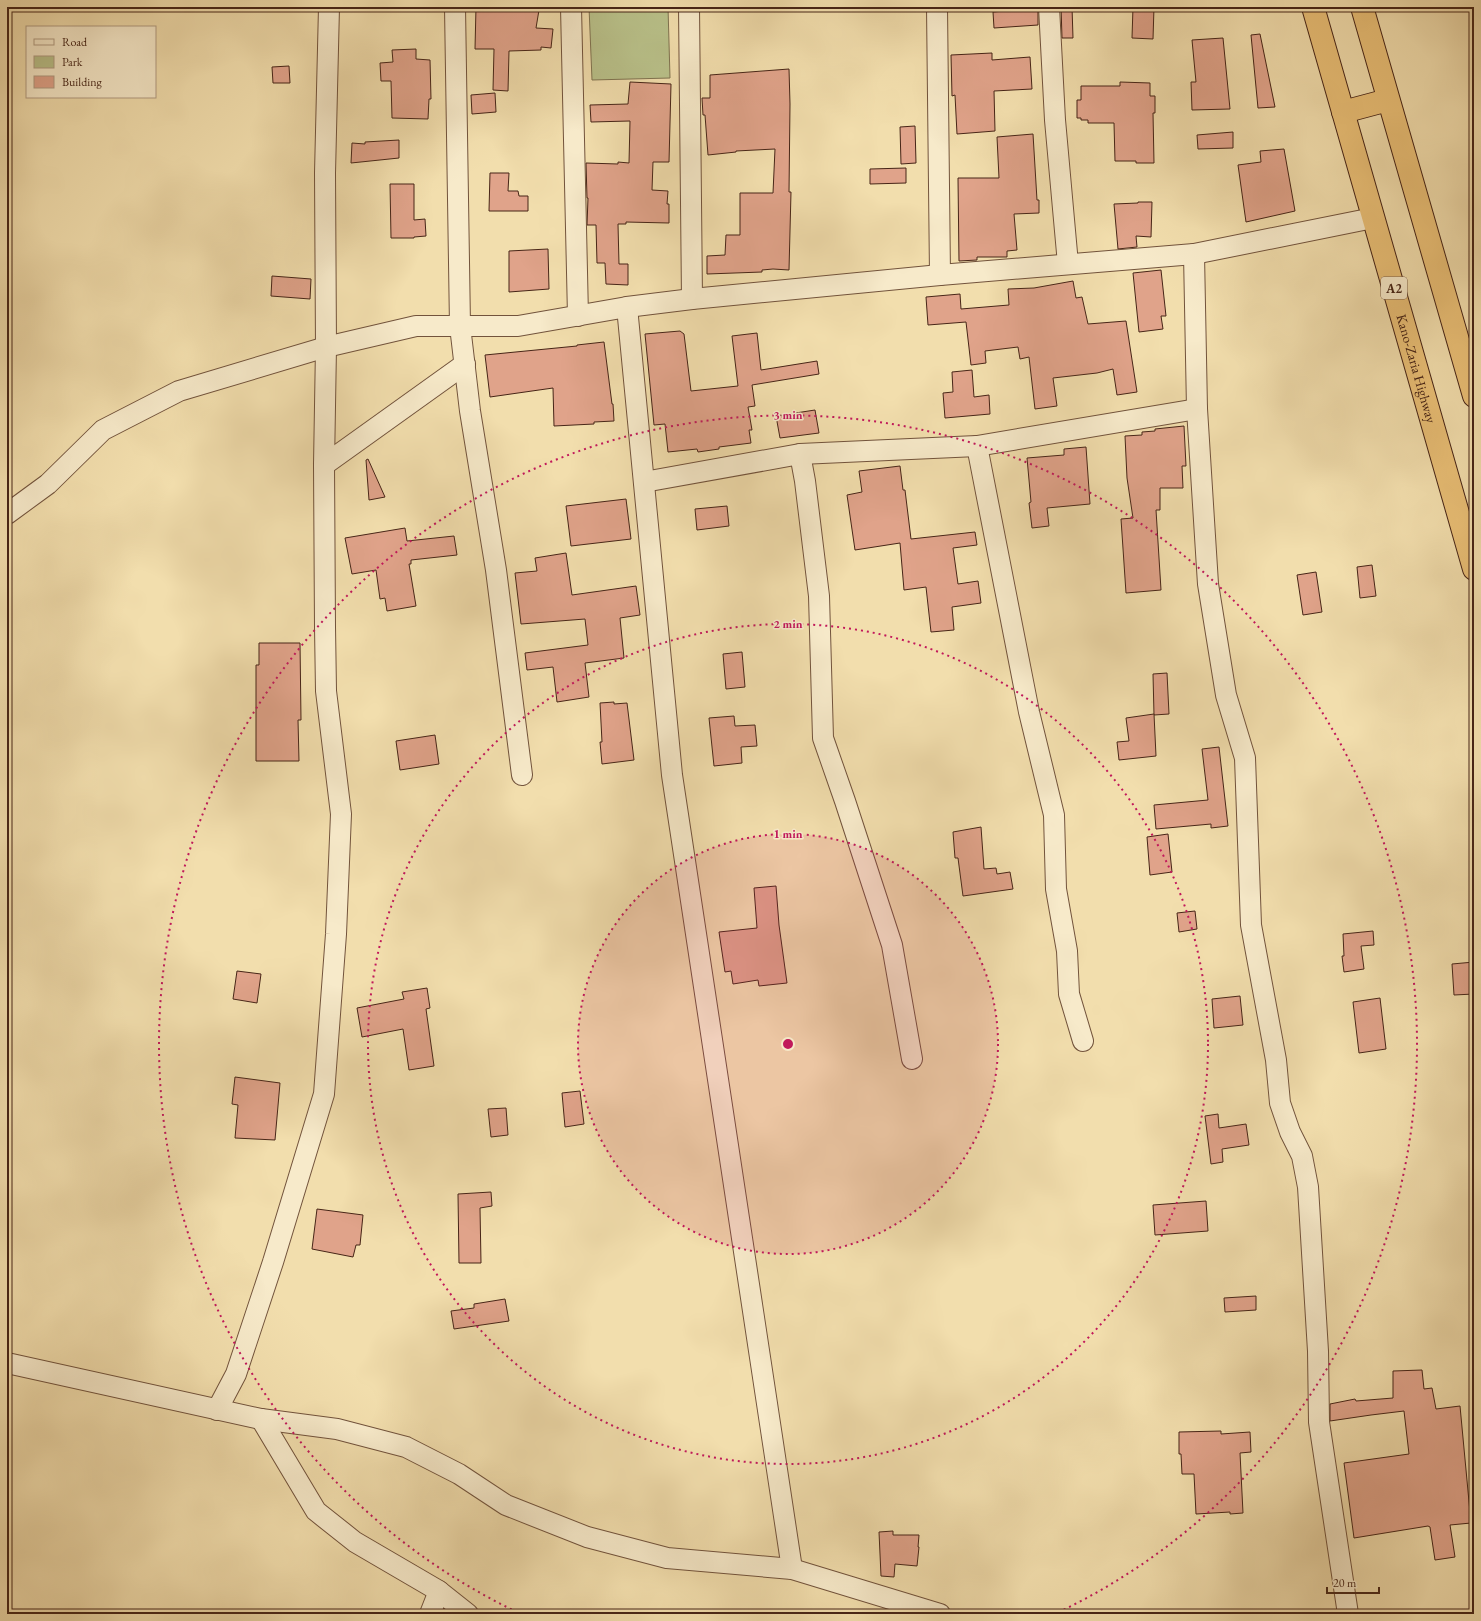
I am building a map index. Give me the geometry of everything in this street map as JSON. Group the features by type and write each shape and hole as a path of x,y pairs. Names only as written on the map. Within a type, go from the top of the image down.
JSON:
{"highway":[{"name":"Kano-Zaria Highway","path":"1313,7 1474,569"},
{"path":"1362,7 1474,396"},
{"path":"1343,112 1388,100"}],"street":[{"path":"217,1410 236,1374 273,1262 324,1094 336,934 341,814 326,691 324,465 326,347 325,173 330,7"},
{"path":"455,7 460,326 470,411 496,570 522,775"},
{"path":"571,7 578,316"},
{"path":"688,7 692,299"},
{"path":"936,7 940,275"},
{"path":"1049,7 1055,120 1068,264"},
{"path":"7,514 48,484 103,430 180,391 326,347 416,326 518,326 627,307 692,299 940,275 1194,254 1374,218"},
{"path":"1194,254 1196,409 1208,584 1226,695 1245,758 1251,925 1276,1060 1280,1103 1290,1132 1302,1156 1308,1187 1318,1351 1319,1422 1348,1614"},
{"path":"627,307 672,775 792,1569"},
{"path":"324,465 465,364"},
{"path":"644,482 800,454 977,446 1196,409"},
{"path":"977,446 1029,712 1054,815 1056,888 1066,951 1069,994 1083,1041"},
{"path":"800,454 820,596 823,738 892,945 912,1059"},
{"path":"7,1363 261,1419 337,1429 406,1447 459,1474 506,1505 587,1538 667,1558 792,1569 940,1614"},
{"path":"261,1419 316,1511 355,1542 439,1591 468,1614"},
{"path":"430,1614 439,1591"}],"green space":[{"path":"589,7 668,7 670,78 592,80"}],"building":[{"path":"476,7 523,7 539,10 536,28 553,29 551,48 541,47 541,50 509,51 508,91 493,90 494,49 475,49"},
{"path":"1061,7 1072,7 1073,38 1062,38"},
{"path":"1133,7 1154,7 1153,39 1132,38"},
{"path":"1038,8 1038,25 994,28 993,12"},
{"path":"1260,34 1275,107 1258,108 1251,35"},
{"path":"1223,38 1230,109 1192,110 1191,82 1196,82 1192,40"},
{"path":"416,49 416,59 430,60 431,99 429,99 428,119 392,118 391,81 381,81 380,63 393,62 392,50"},
{"path":"992,53 992,60 1030,57 1032,89 994,91 995,131 957,134 955,95 952,96 951,55"},
{"path":"289,66 290,83 273,83 272,67"},
{"path":"789,69 789,192 791,192 789,270 773,269 762,270 762,272 707,274 707,256 725,255 726,235 740,235 740,193 773,193 775,149 736,151 708,155 705,115 703,115 702,98 710,98 710,75"},
{"path":"630,82 671,84 669,162 653,162 652,190 668,191 667,204 669,204 669,223 626,222 626,224 618,224 619,264 628,264 628,285 606,284 605,263 597,263 596,225 587,225 588,198 586,163 629,163 630,121 591,122 590,105 628,104"},
{"path":"1120,82 1150,83 1150,96 1155,96 1155,113 1153,113 1154,163 1115,161 1114,123 1088,123 1088,120 1081,120 1081,118 1077,118 1077,100 1081,100 1081,86 1120,86"},
{"path":"495,93 496,112 472,114 471,95"},
{"path":"915,126 916,163 901,164 900,127"},
{"path":"1233,132 1233,148 1198,149 1197,135"},
{"path":"1033,134 1039,213 1014,214 1017,250 1007,251 1007,257 977,257 977,260 959,261 958,178 999,178 997,137"},
{"path":"399,140 399,158 351,163 352,143 365,144 365,142"},
{"path":"1284,149 1295,211 1246,222 1238,165 1261,162 1260,151"},
{"path":"906,168 906,183 870,184 870,169"},
{"path":"490,173 509,173 508,191 518,191 519,196 528,196 528,211 489,211"},
{"path":"390,184 414,184 414,220 425,219 426,236 414,238 391,238"},
{"path":"1152,202 1151,237 1136,236 1137,247 1118,249 1114,204"},
{"path":"548,249 549,289 509,292 509,251"},
{"path":"1161,270 1166,316 1161,316 1163,329 1139,332 1133,273"},
{"path":"272,276 311,279 310,299 271,296"},
{"path":"1073,281 1076,298 1082,297 1088,324 1126,321 1137,392 1117,395 1113,369 1097,373 1053,378 1057,406 1035,409 1029,357 1020,359 1018,347 985,351 986,363 971,365 966,322 928,325 926,297 960,294 961,309 1009,305 1008,289 1034,288"},
{"path":"680,331 684,334 691,391 738,386 732,336 757,333 761,370 817,361 819,374 752,385 755,406 748,407 752,430 749,430 751,443 719,447 719,449 698,452 697,449 668,452 665,424 654,425 645,334"},
{"path":"604,342 614,421 594,422 594,424 554,426 553,388 490,397 485,355"},
{"path":"972,370 974,397 989,395 990,414 945,418 943,393 953,392 952,372"},
{"path":"815,410 819,433 780,438 776,416"},
{"path":"1184,426 1186,466 1182,466 1183,488 1160,488 1160,510 1156,510 1161,590 1126,593 1121,519 1133,518 1127,478 1125,436 1142,435 1142,432 1155,431 1155,429"},
{"path":"1086,447 1090,504 1047,508 1049,526 1032,528 1029,503 1031,502 1027,458 1064,455 1064,449"},
{"path":"368,459 385,497 369,500 366,460"},
{"path":"900,466 903,490 905,490 911,539 975,532 977,545 953,548 958,584 978,581 981,603 952,607 954,630 931,632 926,587 904,590 900,543 855,550 847,495 862,492 859,471"},
{"path":"626,499 631,539 571,546 566,506"},
{"path":"727,506 729,526 697,530 695,509"},
{"path":"405,528 407,541 454,536 457,555 411,560 411,564 409,564 416,606 387,611 385,598 380,599 376,570 352,574 345,538"},
{"path":"566,553 572,595 636,586 640,615 620,618 624,658 585,663 589,697 557,702 553,667 527,670 525,653 588,645 585,619 521,624 515,573 537,571 535,558"},
{"path":"1372,565 1376,596 1360,598 1357,567"},
{"path":"1316,572 1322,612 1303,615 1297,575"},
{"path":"259,643 300,643 301,720 298,720 299,761 256,761 256,665 259,665"},
{"path":"742,652 745,687 726,689 723,654"},
{"path":"1167,673 1169,714 1154,715 1153,674"},
{"path":"614,702 614,704 627,703 634,760 602,764 600,742 602,742 600,703"},
{"path":"1154,714 1156,756 1119,760 1117,742 1129,741 1126,718"},
{"path":"734,716 735,726 755,725 757,746 741,747 742,763 714,766 709,718"},
{"path":"435,735 439,764 400,770 396,741"},
{"path":"1219,747 1228,826 1211,828 1211,824 1156,829 1154,805 1208,800 1202,749"},
{"path":"981,827 984,869 996,868 997,874 1010,872 1013,889 963,896 958,858 955,858 953,832"},
{"path":"1168,834 1172,872 1150,875 1147,837"},
{"path":"776,886 779,925 787,983 759,986 758,980 733,984 731,971 725,972 719,932 757,928 754,888"},
{"path":"1195,911 1197,929 1179,932 1177,913"},
{"path":"1373,931 1374,945 1361,946 1364,969 1344,972 1342,956 1344,956 1343,934"},
{"path":"1474,962 1474,994 1454,995 1452,964"},
{"path":"237,971 261,974 257,1003 233,999"},
{"path":"427,988 430,1008 426,1009 434,1066 409,1070 403,1029 362,1037 357,1008 404,999 402,992"},
{"path":"1240,996 1243,1025 1214,1028 1212,999"},
{"path":"1380,998 1386,1049 1359,1053 1353,1002"},
{"path":"235,1077 280,1083 275,1140 235,1138 238,1105 232,1104"},
{"path":"580,1091 584,1124 565,1127 562,1093"},
{"path":"506,1108 508,1135 491,1137 488,1109"},
{"path":"1218,1114 1219,1128 1246,1124 1249,1145 1222,1149 1223,1162 1211,1164 1205,1116"},
{"path":"491,1192 492,1206 480,1208 481,1263 459,1263 458,1194"},
{"path":"1206,1201 1208,1231 1155,1235 1153,1205"},
{"path":"317,1209 363,1215 360,1245 356,1245 353,1257 312,1249"},
{"path":"1256,1296 1256,1310 1225,1312 1224,1298"},
{"path":"505,1299 509,1321 454,1329 451,1311 474,1308 474,1304"},
{"path":"1422,1370 1424,1389 1432,1388 1436,1409 1460,1406 1471,1523 1450,1525 1455,1557 1435,1560 1430,1527 1428,1526 1354,1538 1344,1463 1409,1454 1404,1411 1330,1421 1330,1404 1355,1399 1356,1401 1393,1398 1393,1371"},
{"path":"1221,1431 1221,1434 1250,1432 1251,1452 1240,1453 1243,1513 1230,1514 1230,1512 1196,1514 1194,1474 1182,1474 1181,1454 1179,1454 1179,1432"},
{"path":"893,1531 893,1535 919,1535 917,1566 895,1564 894,1577 881,1576 879,1532"}]}
